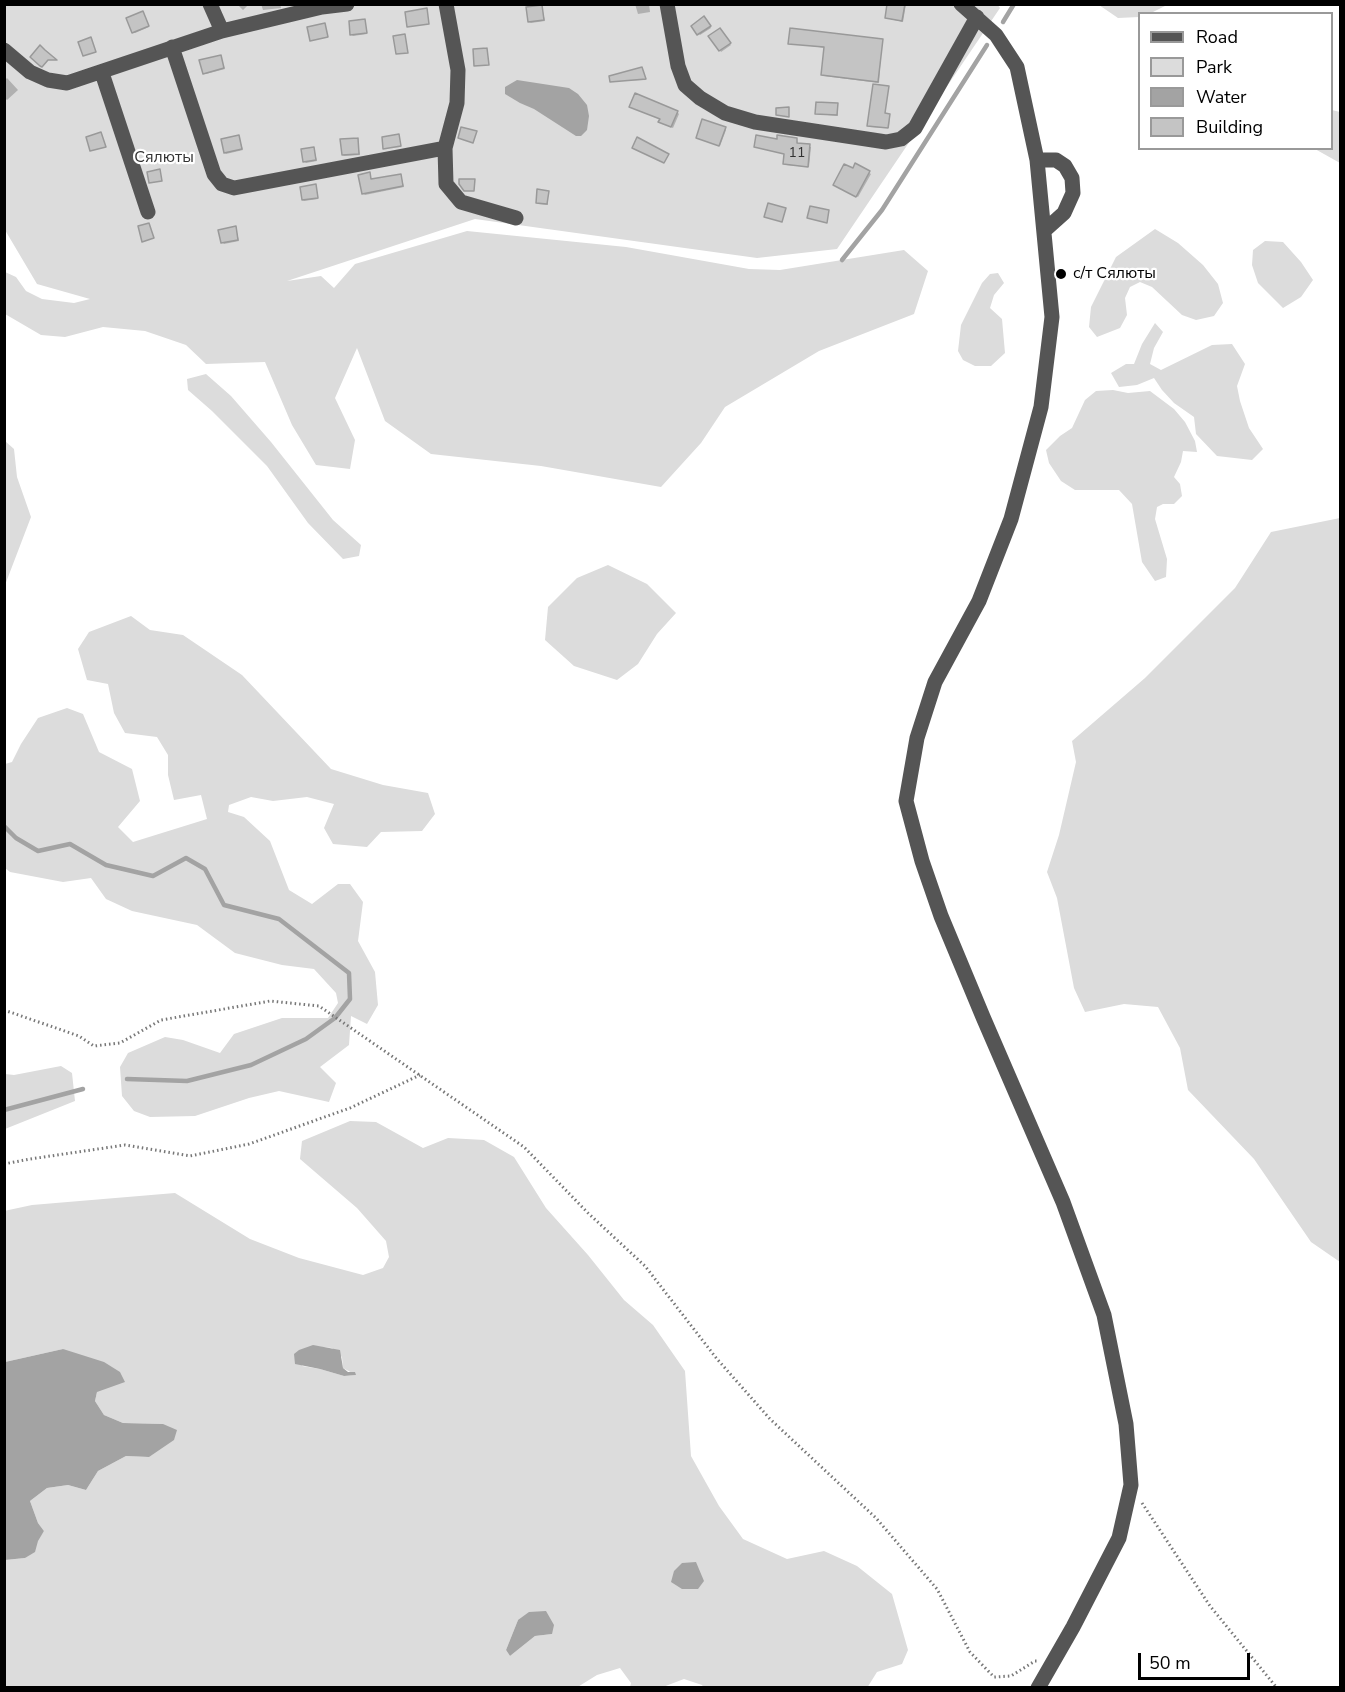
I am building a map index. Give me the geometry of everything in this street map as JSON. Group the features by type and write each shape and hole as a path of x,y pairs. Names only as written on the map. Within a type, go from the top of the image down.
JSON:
{"street":[{"path":"210,4 222,31"},
{"path":"4,50 30,72 48,80 67,83 222,31 347,4"},
{"path":"447,4 458,70 457,103 445,148 446,184 461,202 516,218"},
{"path":"667,4 678,66 685,85 700,98 725,113 755,122 886,142 901,139 915,128 977,17"},
{"path":"961,4 996,35 1017,67 1037,160 1052,317 1041,407 1011,519 983,590 934,682 917,738 906,801 922,861 941,916 1063,1202 1104,1315 1126,1424 1131,1485 1119,1538 1073,1627 1038,1688"},
{"path":"172,47 214,174 222,184 234,188 445,148"},
{"path":"102,73 148,212"},
{"path":"1037,160 1056,160 1065,166 1072,178 1073,193 1064,213 1045,230"}],"path":[{"path":"4,1010 79,1036 94,1046 120,1042 161,1020 270,1001 319,1006 524,1147 588,1213 645,1266 717,1359 770,1419 876,1518 937,1589 970,1652 994,1677 1011,1676 1035,1661 1053,1662"},
{"path":"4,1164 125,1146 190,1156 260,1140 350,1108 420,1075"},
{"path":"1131,1485 1210,1606 1277,1688"}],"green space":[{"name":"Сялюты","path":"997,4 1000,8 837,249 757,258 475,219 287,281 321,276 334,288 355,264 467,231 626,247 749,269 780,270 904,250 928,271 914,314 819,351 725,407 701,443 661,487 541,466 431,454 385,421 357,348 335,398 355,440 350,469 316,465 292,425 265,362 206,364 186,345 145,331 103,327 65,337 41,335 5,314 5,272 16,277 26,291 42,299 74,303 90,299 37,284 5,230 5,5"},
{"path":"1099,5 1167,5 1153,12 1138,12 1138,17 1118,18"},
{"path":"1333,110 1340,112 1340,163 1317,150 1333,150"},
{"path":"1155,229 1178,243 1203,265 1218,284 1223,303 1214,316 1196,320 1182,315 1152,287 1140,282 1130,287 1125,298 1127,315 1120,328 1097,337 1089,327 1091,307 1116,257"},
{"path":"1265,241 1283,242 1313,280 1301,297 1283,308 1258,283 1252,265 1253,250"},
{"path":"998,273 1004,283 994,295 990,308 1002,319 1005,353 991,366 975,366 963,360 958,351 961,325 982,283 990,274"},
{"path":"1155,323 1163,332 1154,348 1150,364 1161,370 1212,345 1232,344 1245,364 1237,386 1240,401 1249,428 1263,449 1252,460 1217,456 1196,434 1194,417 1174,403 1154,378 1137,385 1119,387 1111,373 1126,364 1134,364 1142,344"},
{"path":"206,374 231,396 333,520 361,545 359,556 343,559 308,523 267,466 188,390 187,379"},
{"path":"1113,390 1128,393 1150,391 1174,409 1185,422 1195,441 1197,452 1183,451 1174,477 1180,484 1182,496 1174,504 1163,504 1157,507 1155,519 1167,559 1166,577 1155,581 1142,562 1132,504 1119,490 1075,490 1061,481 1049,463 1046,450 1072,428 1085,400 1096,391"},
{"path":"5,441 14,449 17,477 31,517 5,585"},
{"path":"1340,518 1340,1262 1311,1242 1254,1159 1188,1090 1180,1048 1158,1007 1124,1004 1085,1012 1074,988 1057,898 1047,872 1059,835 1076,762 1072,741 1145,678 1235,588 1271,532"},
{"path":"608,565 647,584 676,613 657,634 638,664 617,680 574,666 545,640 548,607 577,578"},
{"path":"131,616 150,630 183,635 242,675 331,769 383,785 428,793 435,814 422,831 381,832 367,847 333,844 324,828 334,804 307,797 273,801 251,797 229,805 228,812 244,817 270,841 289,890 312,904 338,884 350,884 363,902 358,941 375,972 378,1005 367,1024 351,1016 349,1045 320,1067 336,1083 329,1102 279,1091 249,1098 195,1116 150,1117 134,1111 122,1096 120,1067 128,1053 165,1037 183,1040 220,1053 234,1034 282,1018 328,1018 338,1003 336,993 314,969 282,965 235,953 197,925 132,911 106,899 91,878 63,882 10,872 5,868 5,764 12,762 38,718 67,708 83,714 99,752 132,769 140,801 118,827 133,842 207,819 201,795 174,800 168,775 168,755 157,737 125,733 114,713 108,684 87,680 78,649 89,632"},
{"path":"61,1066 72,1073 75,1101 5,1129 5,1074 14,1075"},
{"path":"350,1121 376,1122 423,1148 448,1138 484,1140 514,1157 546,1208 624,1300 653,1325 685,1371 691,1456 719,1506 743,1539 787,1559 824,1551 857,1566 892,1594 908,1650 902,1664 877,1672 867,1688 704,1688 702,1685 684,1679 663,1687 630,1687 631,1683 620,1668 597,1675 576,1688 5,1687 5,1560 25,1558 44,1531 38,1523 30,1501 47,1488 68,1485 86,1490 98,1471 126,1456 149,1457 163,1424 123,1423 104,1415 95,1401 97,1392 63,1349 5,1362 4,1211 32,1205 175,1193 250,1239 299,1258 363,1275 383,1268 389,1257 386,1241 357,1208 300,1159 302,1141","holes":["312,1346 332,1348 342,1357 343,1368 356,1375 344,1376 302,1366","518,1620 552,1634 535,1636 510,1656 506,1650"]}],"water":[{"path":"517,80 569,88 578,94 587,105 589,116 587,130 581,136 576,136 534,109 505,94 505,87"},
{"path":"313,1345 340,1350 343,1368 348,1372 355,1372 356,1375 344,1376 295,1364 294,1354"},
{"path":"63,1349 104,1362 120,1372 125,1382 97,1392 95,1401 104,1415 123,1423 163,1424 177,1430 174,1440 149,1457 126,1456 98,1471 86,1490 68,1485 47,1488 30,1501 38,1523 44,1531 35,1552 25,1558 5,1560 5,1362"},
{"path":"696,1562 704,1581 698,1589 682,1589 671,1582 674,1571 682,1563"},
{"path":"546,1611 554,1625 552,1634 535,1636 510,1656 506,1650 518,1620 529,1612"}],"building":[{"path":"887,4 905,4 902,21 885,18"},
{"path":"542,5 544,20 528,22 526,7"},
{"path":"427,8 429,24 407,27 405,12"},
{"path":"143,11 149,26 132,33 126,18"},
{"path":"704,16 711,26 697,35 691,26"},
{"path":"365,19 367,33 350,35 349,21"},
{"path":"325,23 328,37 310,41 307,27"},
{"path":"720,28 731,43 719,51 708,36"},
{"path":"790,28 883,39 878,82 821,75 824,47 788,44"},
{"path":"405,34 408,53 396,54 393,36"},
{"path":"91,37 96,52 83,56 78,42"},
{"path":"40,45 57,60 48,60 42,67 40,66 30,57"},
{"path":"487,48 489,65 474,66 473,49"},
{"path":"221,55 224,68 203,74 199,60"},
{"path":"642,67 646,79 610,82 609,76"},
{"path":"873,84 889,86 885,113 890,114 888,128 867,126"},
{"path":"635,93 678,111 671,127 658,122 660,119 629,107"},
{"path":"816,102 838,103 837,115 815,114"},
{"path":"789,107 789,117 776,115 776,108"},
{"path":"702,119 726,127 719,146 696,138"},
{"path":"461,127 477,131 473,143 458,138"},
{"path":"101,132 106,147 90,151 86,137"},
{"path":"399,134 401,146 383,149 382,137"},
{"path":"239,135 242,149 224,153 221,139"},
{"path":"756,135 777,139 777,135 797,138 797,143 810,144 808,167 783,164 784,154 754,147"},
{"path":"637,137 669,154 664,163 632,148"},
{"path":"358,138 359,154 342,155 340,139"},
{"path":"314,147 316,160 303,162 301,149"},
{"path":"855,163 870,171 856,197 833,185 844,164 853,168"},
{"path":"160,169 162,181 149,183 147,172"},
{"path":"370,172 371,179 401,174 403,186 362,194 358,175"},
{"path":"459,179 475,179 474,191 464,191 459,184"},
{"path":"316,184 318,198 302,200 300,187"},
{"path":"537,189 549,191 547,204 536,203"},
{"path":"768,203 786,208 782,222 764,217"},
{"path":"810,206 829,210 827,223 807,218"},
{"path":"149,223 154,238 142,242 138,226"},
{"path":"236,226 238,240 221,243 218,230"}],"waterway":[{"path":"1003,22 1014,4"},
{"path":"842,260 882,210 987,45"},
{"path":"4,826 16,838 38,851 70,844 106,865 153,876 186,858 205,869 224,905 279,919 349,973 350,999 335,1018 306,1039 251,1065 187,1081 127,1079"},
{"path":"4,1110 83,1089"}],"place":[{"name":"с/т Сялюты","path":"1061,274"}]}
